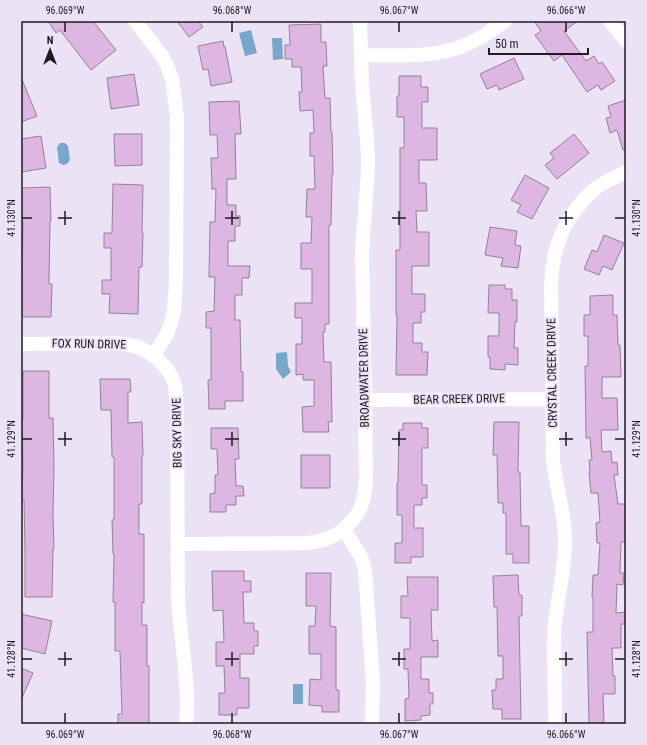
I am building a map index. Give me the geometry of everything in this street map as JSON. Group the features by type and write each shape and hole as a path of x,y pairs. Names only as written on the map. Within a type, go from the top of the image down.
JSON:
{"street":[{"path":"135,21 163,57 168,68 172,80 177,117 176,282 174,311 167,334 153,356"},
{"name":"BROADWATER DRIVE","path":"344,529 359,511 365,493 366,480 362,250 368,152 362,84 360,21"},
{"path":"362,55 420,54 459,48 478,40 505,21"},
{"path":"610,21 626,41"},
{"name":"CRYSTAL CREEK DRIVE","path":"555,724 554,633 556,608 565,548 563,515 553,461 551,288 553,261 557,245 567,223 575,211 596,188 626,172"},
{"name":"FOX RUN DRIVE","path":"21,344 130,344 145,350 153,356"},
{"name":"BIG SKY DRIVE","path":"153,356 163,365 170,375 176,393 178,597 186,681 186,724"},
{"name":"BEAR CREEK DRIVE","path":"365,400 552,399"},
{"path":"178,544 306,543 326,540 344,529 361,557 365,569 373,684 372,724"}],"water":[{"path":"251,30 257,53 245,56 239,33"},
{"path":"272,38 282,38 283,59 273,60"},
{"path":"60,143 65,143 68,146 70,160 67,164 63,165 59,163 57,147"},
{"path":"287,352 288,366 291,372 283,379 276,369 276,353"},
{"path":"293,684 303,684 303,704 293,704"}],"building":[{"path":"48,21 93,21 116,50 91,70 60,30 56,33"},
{"path":"177,21 198,21 203,27 189,37"},
{"path":"534,21 578,21 564,31 586,61 594,56 599,64 602,62 615,81 601,90 598,85 587,92 562,55 554,61 535,35 541,31"},
{"path":"321,24 321,42 326,42 327,66 323,66 325,98 330,98 332,132 333,174 331,225 329,225 329,324 325,324 325,332 323,332 324,362 331,362 332,422 328,422 329,432 303,432 302,407 314,406 314,380 303,380 303,374 296,375 296,344 302,344 302,318 295,318 295,303 312,303 312,269 301,269 301,243 311,243 312,217 306,217 307,189 315,189 314,156 310,156 310,133 314,133 313,110 300,111 299,92 302,92 301,67 292,67 292,59 285,59 285,45 290,45 289,25"},
{"path":"223,41 232,82 211,86 208,69 203,70 198,46"},
{"path":"514,58 524,79 499,90 497,85 487,89 480,74"},
{"path":"134,74 139,105 111,109 107,78"},
{"path":"399,76 421,76 421,87 428,87 428,102 422,102 422,128 437,128 437,160 419,160 419,183 426,183 427,211 416,211 417,232 429,232 429,266 412,266 412,294 425,294 425,312 421,312 421,323 413,323 413,343 422,343 422,352 428,352 427,375 396,375 396,250 400,250 400,148 404,148 404,117 397,117"},
{"path":"21,77 37,116 21,122"},
{"path":"626,100 626,150 623,150 617,130 610,133 606,118 611,117 608,106"},
{"path":"239,101 241,134 235,134 236,179 227,179 227,205 236,205 236,216 240,216 240,226 235,226 235,241 228,241 228,266 250,266 249,278 242,278 242,295 235,295 235,320 240,320 243,401 225,401 225,409 209,409 208,380 211,380 211,328 206,328 206,312 214,311 215,277 209,277 210,222 215,222 216,189 212,189 211,158 218,158 217,135 210,135 209,102"},
{"path":"114,134 142,134 142,165 115,166"},
{"path":"574,134 589,153 557,179 545,165 554,158 550,153"},
{"path":"41,136 46,168 21,172 21,139"},
{"path":"525,175 549,188 532,219 517,212 521,205 511,200"},
{"path":"113,184 143,185 142,267 139,267 138,314 109,313 110,294 102,294 102,280 111,280 111,248 104,248 104,233 112,233"},
{"path":"50,187 51,221 49,284 52,284 51,317 21,317 23,222 21,222 21,188"},
{"path":"490,227 517,231 515,245 521,246 518,268 501,266 503,258 485,255"},
{"path":"604,235 624,243 612,270 603,266 599,275 584,269 592,250 597,252"},
{"path":"489,285 505,285 505,289 512,289 512,300 517,300 517,322 515,322 514,348 518,348 518,365 505,364 505,370 490,369 490,357 488,357 488,336 499,336 499,313 488,313"},
{"path":"613,295 613,315 617,315 618,345 620,345 621,377 602,377 602,398 617,398 618,430 601,430 602,452 611,451 612,463 617,462 618,475 614,475 618,504 626,504 626,542 621,542 620,573 624,573 623,585 617,584 616,613 626,612 626,624 621,624 621,648 612,648 615,694 603,694 604,724 589,724 587,632 593,632 593,575 598,575 600,543 597,543 596,523 600,522 598,493 591,493 589,472 589,460 592,460 590,438 586,438 585,366 588,366 588,336 584,336 584,315 590,315 590,296"},
{"path":"23,371 49,371 49,418 53,418 54,467 54,549 52,597 25,597 24,500 21,500 23,467"},
{"path":"100,379 130,379 131,392 128,392 128,423 142,422 142,504 139,504 139,534 144,534 144,603 142,602 142,625 147,625 149,724 118,724 118,714 122,714 120,651 115,651 115,602 113,602 114,554 112,520 114,520 114,457 112,457 111,410 101,410"},
{"path":"494,422 519,422 518,472 520,472 521,526 529,526 529,563 513,563 513,554 506,554 506,513 503,513 503,503 498,503 497,455 493,455"},
{"path":"403,423 422,423 422,428 428,428 428,448 422,448 422,485 427,485 427,498 422,498 422,505 414,505 414,528 423,528 423,557 411,557 411,563 395,563 395,543 402,543 402,515 397,515 397,483 399,430 403,430"},
{"path":"211,428 238,428 239,459 235,459 236,486 243,486 244,496 236,496 236,505 226,505 226,512 210,512 210,494 215,493 215,475 218,475 217,449 211,449"},
{"path":"301,455 330,455 330,488 301,488"},
{"path":"212,571 244,571 244,581 251,581 251,592 243,592 244,623 254,623 254,631 258,631 258,646 254,646 254,654 240,654 240,678 249,678 249,708 237,708 237,715 219,715 219,693 225,693 224,666 216,666 216,642 224,642 223,610 213,611"},
{"path":"306,573 331,573 330,626 336,627 336,690 339,690 339,712 322,712 322,706 309,705 310,679 321,680 321,654 309,654 309,626 315,626 316,606 306,606"},
{"path":"518,575 519,595 522,595 522,616 519,616 521,719 502,719 502,709 493,709 492,690 496,690 496,679 503,679 503,656 498,656 497,607 494,607 493,576"},
{"path":"407,577 438,577 438,610 431,610 432,641 438,640 438,657 421,657 421,679 429,679 429,693 433,693 433,704 430,704 430,715 421,716 421,720 405,721 405,699 409,698 408,669 404,669 404,649 410,649 410,618 401,618 401,596 408,596"},
{"path":"21,614 52,621 45,654 21,648"},
{"path":"21,668 33,673 21,700"}]}
